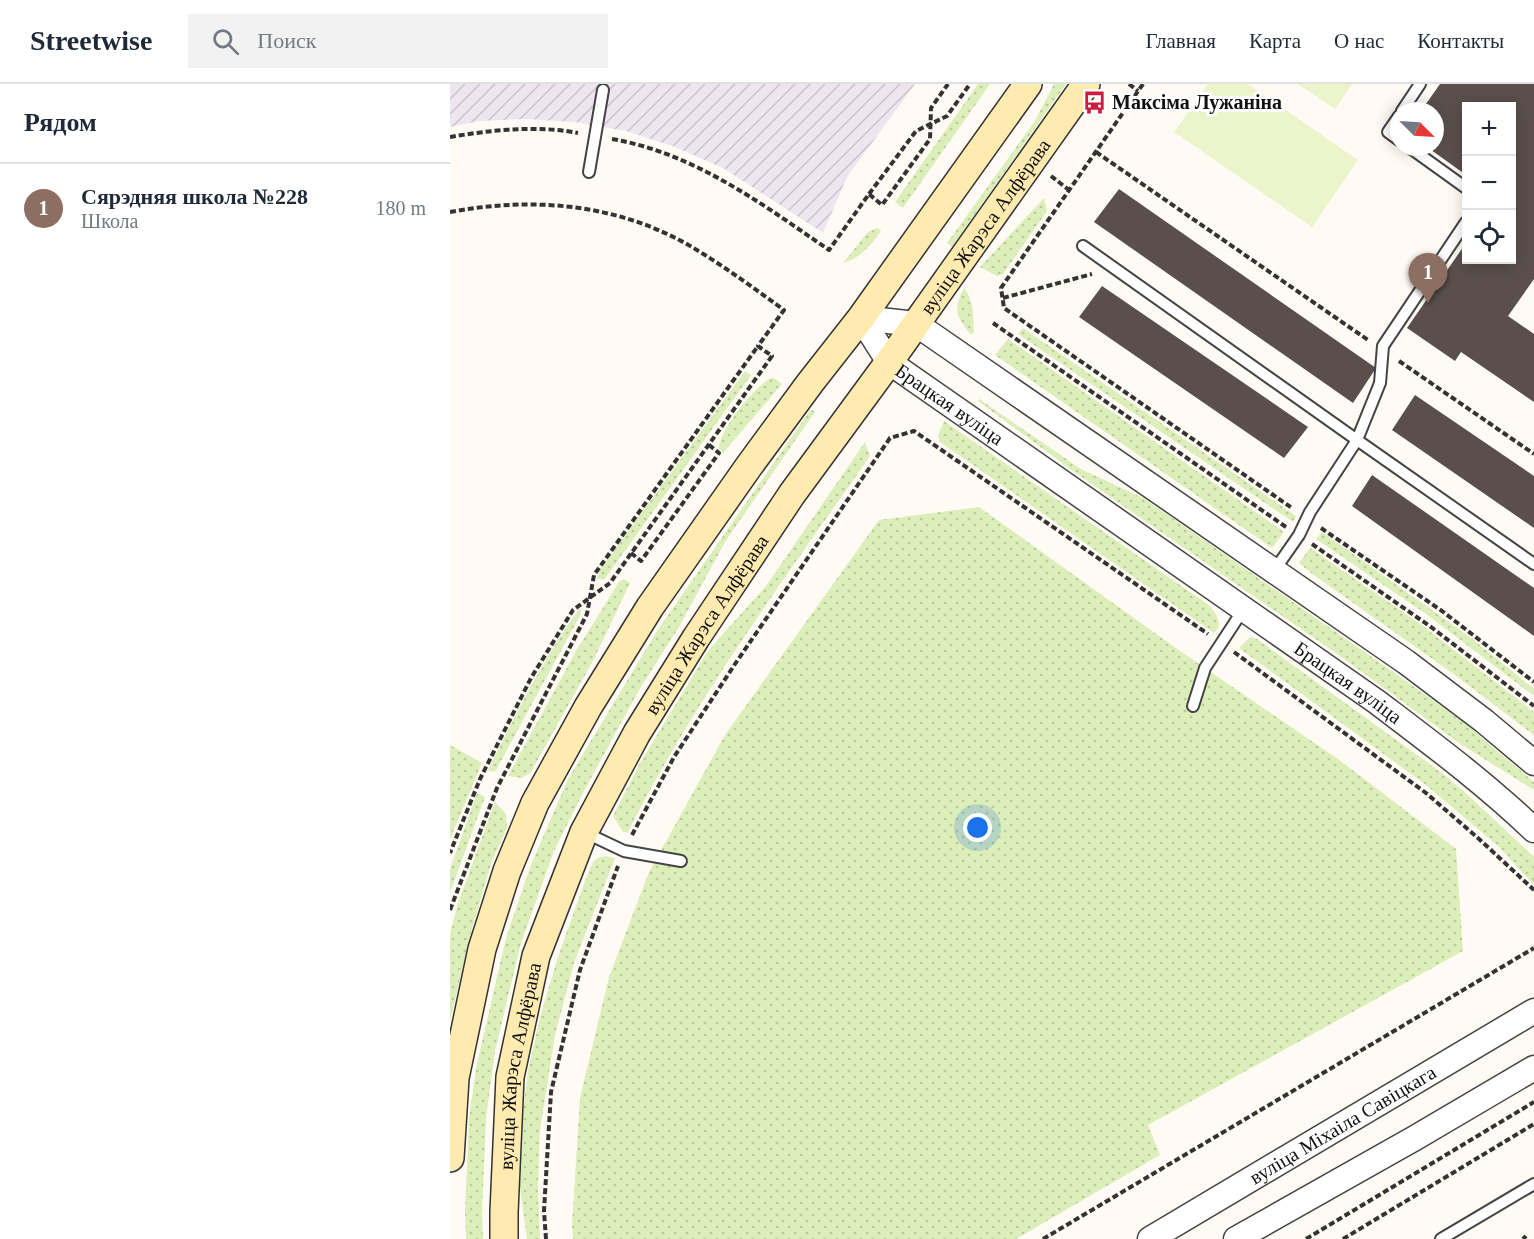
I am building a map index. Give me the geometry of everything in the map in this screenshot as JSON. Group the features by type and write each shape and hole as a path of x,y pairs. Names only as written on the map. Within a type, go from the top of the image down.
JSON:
{"main road":[{"path":"450,1158 455,1078 482,949 507,871 535,802 588,708 650,606 749,466 861,318 1028,84"},
{"name":"вуліца Жарэса Алфёрава","path":"504,1239 510,1077 536,956 584,832 637,733 696,638 792,494 889,362 1086,84"}],"street":[{"path":"861,318 916,324 1406,662 1484,721 1534,763"},
{"name":"Брацкая вуліца","path":"861,318 889,362 1377,702 1443,752 1508,805 1534,830"},
{"name":"вуліца Міхаіла Савіцкага","path":"1150,1239 1534,1011"},
{"path":"1236,1239 1534,1068"}],"lane":[{"path":"1408,102 1420,84"},
{"path":"589,172 603,90"},
{"path":"1422,156 1462,184"},
{"path":"1274,571 1299,536 1306,518 1357,440 1380,383 1383,346 1462,229"},
{"path":"1083,246 1534,564"},
{"path":"1193,706 1205,668 1243,610"},
{"path":"584,832 624,851 681,861"},
{"path":"1441,1239 1534,1184"}],"path":[{"path":"869,194 882,205 930,139 931,108 948,84"},
{"path":"450,137 480,132 527,129 573,132 623,141 672,156 719,177 829,250 915,130 947,116 970,84"},
{"path":"1129,84 1138,91"},
{"path":"1143,84 1001,288 1004,308 1442,611 1534,682"},
{"path":"1096,152 1534,454"},
{"path":"450,212 488,205 526,203 605,213 646,226 684,243 784,310 594,575 587,614 496,788 450,910"},
{"path":"1003,298 1115,268"},
{"path":"993,323 1431,627 1534,706"},
{"path":"450,853 480,779 531,678 573,610 610,583 772,356 758,346"},
{"path":"546,1239 544,1211 551,1092 580,970 624,851 674,757 890,438 914,431 1221,644 1426,793 1478,837 1534,890"},
{"path":"631,553 641,561 712,463 719,453 708,444"},
{"path":"1042,1239 1534,948"},
{"path":"1306,1239 1534,1102"},
{"path":"1343,1239 1534,1124"}],"shaded area":[{"path":"450,84 915,84 847,177 823,233 723,168 675,147 626,131 574,122 527,119 479,121 450,127"}],"green space":[{"path":"978,84 990,84 903,208 895,202"},
{"path":"1054,84 1066,84 952,247 947,243 1035,121"},
{"path":"1208,84 1248,84 1358,160 1312,227 1174,132"},
{"path":"1298,84 1352,84 1335,109"},
{"path":"1044,198 1047,211 1003,274 997,276 980,267"},
{"path":"878,228 881,231 865,250 855,258 843,263 868,232"},
{"path":"964,288 970,298 972,308 974,332 971,335 959,318 957,307"},
{"path":"1023,328 1296,516 1293,522 1018,334"},
{"path":"1008,339 1284,532 1272,548 995,355"},
{"path":"745,371 751,375 604,580 597,578 600,570"},
{"path":"771,378 782,384 723,453 719,448 731,420 756,390"},
{"path":"979,399 1081,469 1143,498 1433,700 1468,726 1534,782 1534,790 1462,745 1340,656 1073,471 978,401"},
{"path":"811,409 815,412 725,542 679,627 639,690 554,851 521,943 495,1051 486,1119 483,1239 466,1239 469,1118 476,1068 506,938 530,867 568,779 657,631"},
{"path":"944,421 1206,603 1216,614 1219,627 1214,633 940,442 938,435"},
{"path":"865,442 870,456 742,640 682,734 628,832 623,832 613,816 640,763 708,651 766,586"},
{"path":"979,507 1180,651 1338,759 1456,849 1463,951 1148,1125 1160,1155 1016,1239 573,1239 580,1098 609,977 649,872 725,735 879,520"},
{"path":"1322,532 1470,637 1534,689 1534,696 1426,614 1316,539"},
{"path":"1310,548 1419,623 1534,712 1534,735 1299,563"},
{"path":"624,579 630,583 594,659 531,772 522,778 508,776 576,651 619,582"},
{"path":"580,608 581,614 495,772 488,770 542,666"},
{"path":"1250,637 1257,639 1446,776 1469,796 1534,857 1534,885 1498,846 1426,785 1239,648"},
{"path":"450,745 482,763 450,839"},
{"path":"477,793 485,797 450,893 450,869"},
{"path":"495,802 506,814 507,828 492,861 471,932 450,1021 450,934 458,903"},
{"path":"599,857 615,858 574,963 555,1035 540,1130 538,1189 540,1239 527,1239 519,1181 522,1119 528,1071 540,1017 557,960 586,878 593,862"}],"building":[{"path":"1440,84 1534,84 1534,279 1508,316 1534,334 1534,402 1461,352 1455,361 1407,328 1462,249 1462,264 1516,264 1516,102 1462,102 1462,172 1440,156 1444,156 1444,102 1427,102"},
{"path":"1119,189 1376,368 1353,403 1094,222"},
{"path":"1102,286 1308,427 1284,458 1079,317"},
{"path":"1415,395 1534,476 1534,528 1392,430"},
{"path":"1372,475 1534,588 1534,636 1352,506"}],"place":[{"name":"Максіма Лужаніна","path":"1094,102"},
{"name":"Сярэдняя школа №228","path":"1428,303"}]}
